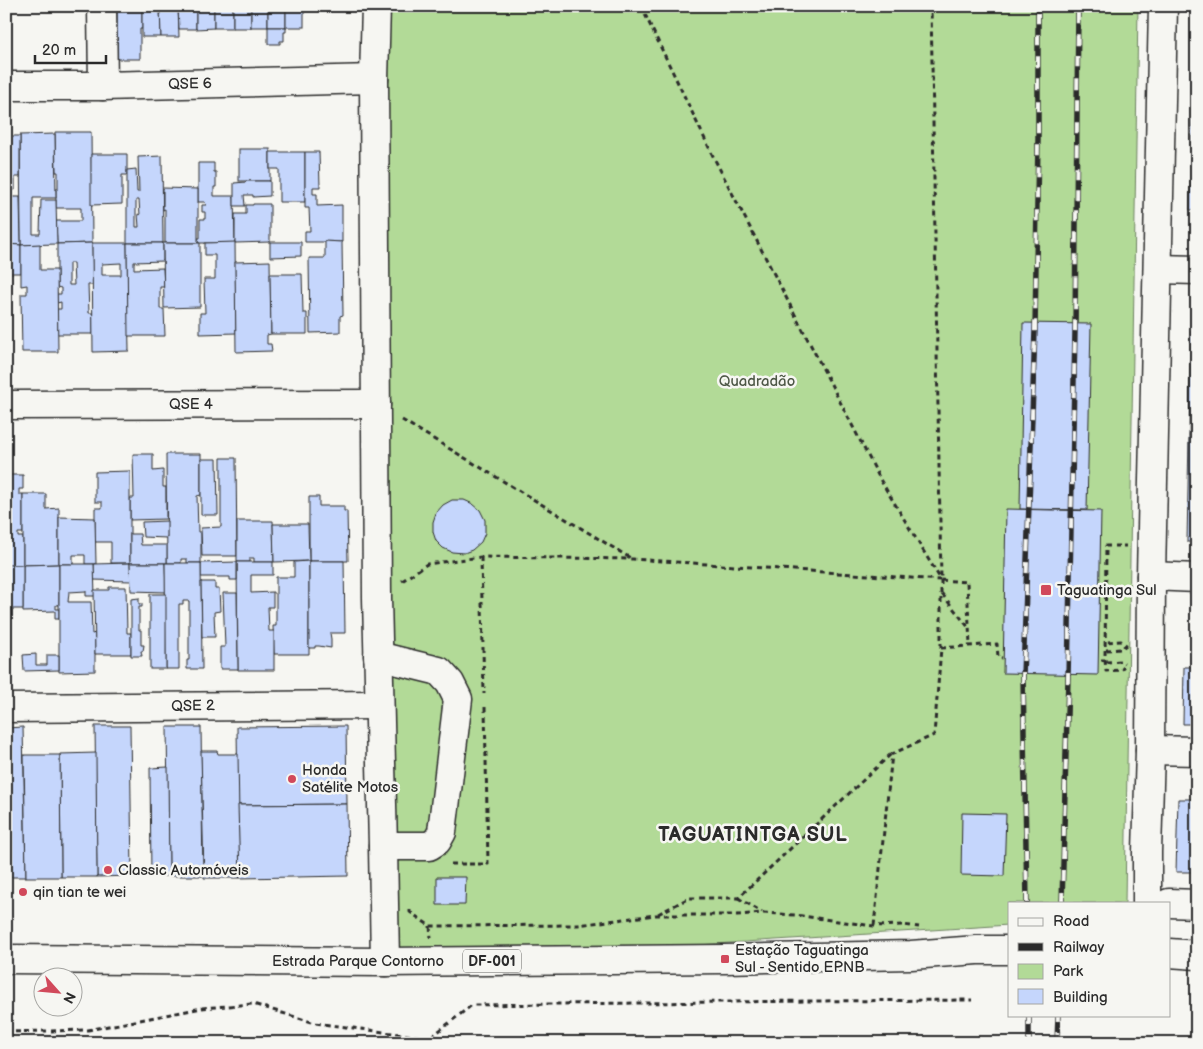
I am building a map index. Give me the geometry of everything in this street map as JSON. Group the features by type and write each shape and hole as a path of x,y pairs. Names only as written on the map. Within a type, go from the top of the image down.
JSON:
{"main road":[{"path":"102,6 103,86"},
{"path":"376,6 374,79 377,598 384,846 385,962"},
{"path":"1147,902 1146,852 1150,750 1151,576 1163,6"},
{"name":"QSE 6","path":"6,86 103,86 374,79"},
{"path":"1158,269 1197,270"},
{"name":"QSE 4","path":"6,405 376,404"},
{"path":"1151,576 1197,578"},
{"path":"378,656 439,672 450,683 458,699 442,832 437,841 429,846 384,846"},
{"name":"QSE 2","path":"6,708 379,705"},
{"path":"1150,750 1197,751"},
{"path":"1170,903 1197,904"},
{"name":"Estrada Parque Contorno","path":"6,959 385,962 725,959 910,955 977,950 1008,950"},
{"path":"1170,953 1197,955"}],"path":[{"path":"641,6 714,158 881,481 941,580"},
{"path":"738,898 892,754 934,735 941,648 941,580 930,6"},
{"path":"376,404 633,559"},
{"path":"1121,670 1106,670 1104,661 1106,650 1106,546 1152,546"},
{"path":"377,598 427,564 481,557 633,559 967,582 970,646"},
{"path":"941,593 969,629"},
{"path":"1106,642 1121,641"},
{"path":"941,648 997,644 998,658 1002,658"},
{"path":"1106,650 1121,650"},
{"path":"1104,661 1121,661"},
{"path":"874,926 892,754"},
{"path":"655,915 689,898 738,898 763,912"},
{"path":"410,903 410,912 430,926 578,925 655,915 737,915 763,912 874,926 903,925 922,927"},
{"path":"6,1032 88,1030 202,1008 253,1004 315,1023 430,1038 472,1006 810,1000 972,1000"}],"green space":[{"name":"Quadradão","path":"379,6 1138,6 1125,902 1008,902 1008,925 433,962 385,962"}],"building":[{"path":"117,6 142,6 140,59 117,59"},
{"path":"142,6 160,6 161,37 142,37"},
{"path":"160,6 178,6 179,37 161,37"},
{"path":"178,6 196,6 196,29 179,29"},
{"path":"196,6 214,6 214,28 196,29"},
{"path":"214,6 233,6 233,28 214,28"},
{"path":"233,6 251,6 251,28 233,28"},
{"path":"251,6 268,6 268,27 251,27"},
{"path":"268,6 286,6 286,27 268,27"},
{"path":"286,6 304,6 304,27 286,27"},
{"path":"1196,6 1197,65 1195,65"},
{"path":"268,27 286,27 284,41 280,41 280,44 268,44"},
{"path":"1192,89 1197,89 1197,107 1192,107"},
{"path":"1192,107 1197,107 1197,210 1190,210"},
{"path":"55,132 91,132 92,243 57,244 56,221 81,221 81,208 56,208 58,172 56,172"},
{"path":"55,134 56,198 33,198 33,234 40,234 41,200 56,200 57,244 21,245 20,135"},
{"path":"6,136 20,136 20,177 15,177 15,190 6,190"},
{"path":"239,149 270,149 270,181 239,181"},
{"path":"270,152 305,152 305,202 279,202 279,169 270,169"},
{"path":"305,152 319,152 320,187 313,187 313,194 317,194 317,206 342,205 342,242 305,242 305,231 310,231 309,208 305,208"},
{"path":"91,154 127,154 127,175 122,175 122,204 91,205"},
{"path":"162,156 163,243 127,243 127,170 136,169 137,192 139,192 138,157","holes":["136,200 139,200 139,227 136,227"]},
{"path":"198,163 214,163 216,187 214,187 214,196 234,196 235,243 198,243 198,238 200,238 200,219 205,219 202,205 206,205 205,202 198,202"},
{"path":"270,181 270,196 253,197 253,195 244,195 245,206 234,206 234,183"},
{"path":"163,188 198,189 198,243 165,243"},
{"path":"10,197 20,197 21,245 6,244 6,200 9,200"},
{"path":"270,204 270,242 235,243 235,214 246,214 246,205"},
{"path":"325,241 342,242 343,315 340,316 340,332 310,333 309,258 325,258"},
{"path":"235,242 236,333 200,334 200,313 205,313 204,279 215,279 215,255 205,255 205,243"},
{"path":"270,242 301,242 301,256 270,257"},
{"path":"92,243 93,285 88,285 89,313 93,313 93,334 57,334 57,309 61,309 61,302 57,303 57,294 61,294 61,288 57,287 57,244","holes":["69,263 73,263 74,285 69,285"]},
{"path":"92,243 127,243 129,351 93,352","holes":["121,263 121,275 102,275 102,264"]},
{"path":"127,243 163,243 163,261 134,262 134,269 163,268 164,287 160,287 160,309 164,309 165,336 128,336"},
{"path":"163,243 200,243 200,307 164,308"},
{"path":"6,244 21,245 21,273 6,273"},
{"path":"40,244 40,270 57,270 58,352 22,352 21,294 27,294 27,285 21,286 21,245"},
{"path":"270,261 271,334 267,335 267,344 271,344 272,351 236,352 235,262"},
{"path":"270,274 302,274 303,313 307,313 307,334 271,334"},
{"path":"6,288 9,288 10,327 6,327"},
{"path":"1023,323 1091,324 1087,510 1020,509"},
{"path":"1191,330 1197,330 1197,435 1189,435"},
{"path":"1189,435 1197,435 1197,542 1187,542"},
{"path":"133,454 153,454 153,471 163,470 163,487 166,487 166,519 130,520 130,498 134,498"},
{"path":"166,454 201,454 201,495 197,496 198,532 201,532 201,563 187,563 187,559 181,559 181,563 167,563"},
{"path":"221,458 236,458 237,556 202,556 201,528 221,527"},
{"path":"201,459 217,459 218,515 201,515"},
{"path":"130,471 130,563 111,563 111,542 95,542 95,508 102,508 102,502 95,502 95,472"},
{"path":"6,475 23,475 23,489 19,489 19,494 23,494 23,533 18,533 18,537 23,537 23,565 6,565 6,523 8,521 6,521"},
{"path":"23,494 46,494 46,509 59,508 59,564 23,565"},
{"path":"309,497 319,497 319,506 344,506 344,511 347,511 348,561 309,561"},
{"path":"452,500 464,500 473,504 480,510 485,520 485,533 481,542 472,550 464,553 452,552 443,548 436,541 433,532 433,522 436,513 443,505"},
{"path":"1006,509 1101,511 1098,675 1003,673"},
{"path":"59,517 95,518 96,564 85,564 85,555 73,555 73,564 59,564"},
{"path":"167,521 167,538 143,537 142,522"},
{"path":"237,521 273,521 274,562 254,562 254,558 250,558 250,562 237,562"},
{"path":"273,524 308,524 309,561 274,562"},
{"path":"130,534 140,534 141,545 167,545 167,563 130,563"},
{"path":"309,561 309,654 274,654 273,626 276,626 276,577 294,577 294,562"},
{"path":"309,561 344,561 345,633 330,633 331,648 315,646 315,648 309,648"},
{"path":"237,562 273,562 273,575 251,575 251,593 273,592 273,607 268,607 269,631 274,631 274,670 238,670"},
{"path":"237,562 237,580 230,580 230,577 201,577 201,563"},
{"path":"130,563 131,581 94,580 94,564"},
{"path":"130,563 165,563 166,592 131,591"},
{"path":"165,563 201,563 202,669 187,669 187,660 189,660 189,601 183,601 183,604 179,604 179,669 166,669"},
{"path":"59,564 59,605 56,605 56,609 59,609 59,619 55,619 55,611 23,612 23,565"},
{"path":"59,564 94,564 95,596 86,596 86,591 69,592 68,602 91,602 92,634 95,633 95,671 59,672"},
{"path":"6,565 23,565 23,609 6,609"},
{"path":"201,582 215,582 215,589 219,589 220,611 214,612 215,637 202,637"},
{"path":"109,587 126,587 127,633 131,633 131,654 95,654 94,590 109,590"},
{"path":"223,593 237,593 238,669 220,669 220,647 225,647"},
{"path":"150,594 166,594 166,669 150,669"},
{"path":"139,598 139,604 142,604 142,607 139,607 139,630 141,630 141,645 144,645 143,651 141,651 142,656 131,656 131,599"},
{"path":"36,654 36,665 47,665 47,655 59,655 59,670 24,671 23,655"},
{"path":"1184,667 1197,667 1197,718 1195,718 1195,724 1183,724"},
{"path":"95,726 130,726 132,876 97,877"},
{"name":"Honda Satélite Motos","path":"346,726 347,804 238,805 237,727"},
{"path":"23,727 26,877 6,877 6,728"},
{"path":"167,727 201,727 203,876 169,876"},
{"path":"201,751 217,751 218,754 238,754 240,878 204,878"},
{"path":"96,753 97,877 61,877 60,754"},
{"path":"24,755 60,755 61,877 26,877"},
{"path":"168,767 169,876 151,876 150,768"},
{"path":"1178,799 1197,799 1197,872 1176,872"},
{"path":"347,804 348,876 240,878 238,805"},
{"path":"962,813 1006,814 1004,876 961,875"},
{"path":"437,877 466,877 465,905 437,905"}],"railway":[{"path":"1027,902 1023,676 1035,330 1038,6"},
{"path":"1062,902 1075,331 1078,6"},
{"path":"1029,1016 1029,1043"},
{"path":"1057,1043 1058,1016"}],"place":[{"name":"Taguatinga Sul","path":"1046,590"},
{"name":"Honda Satélite Motos","path":"292,779"},
{"name":"Classic Automóveis","path":"108,870"},
{"name":"qin tian te wei","path":"23,892"},
{"name":"Estação Taguatinga Sul - Sentido EPNB","path":"725,959"}],"district":[{"name":"TAGUATINTGA SUL","path":"753,835"}]}
